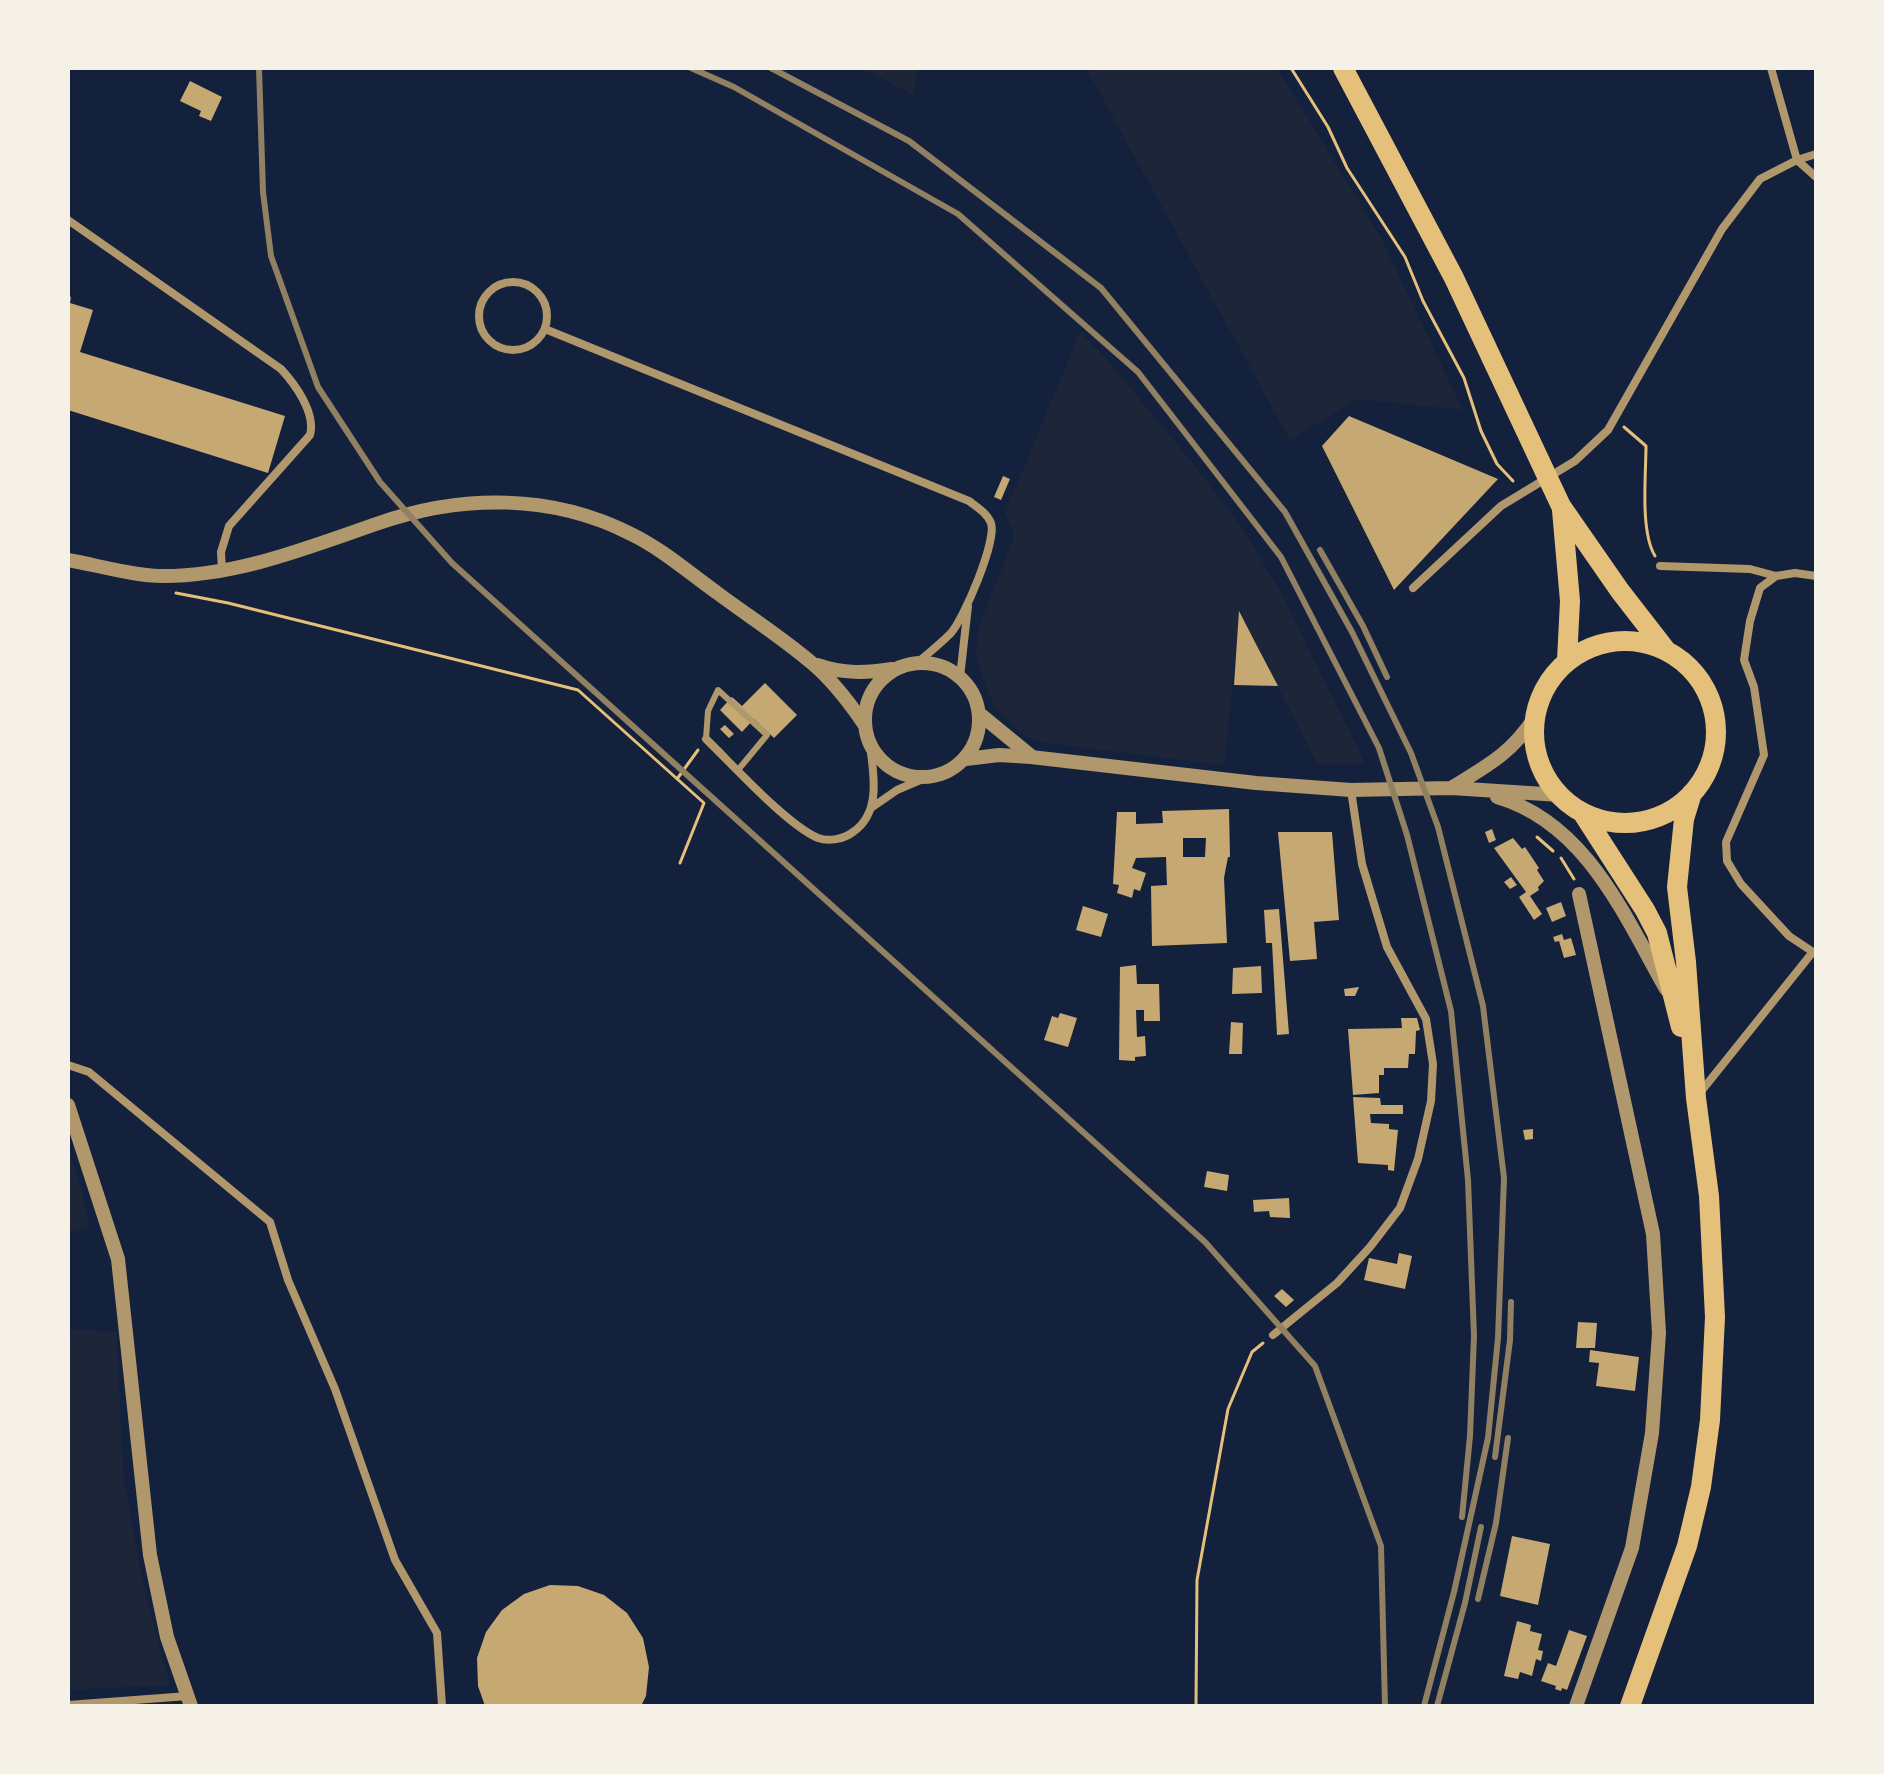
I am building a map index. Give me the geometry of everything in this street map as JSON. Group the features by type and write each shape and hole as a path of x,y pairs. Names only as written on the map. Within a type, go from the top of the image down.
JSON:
{"highway":[{"path":"1343,68 1454,278 1560,504 1620,591 1665,649"},
{"path":"1560,504 1570,601 1567,660"},
{"path":"1630,1706 1687,1546 1701,1487 1710,1420 1715,1317 1709,1196 1696,1098 1677,887 1684,819 1692,793 1712,759 1717,726 1709,694 1691,665 1665,649 1632,641 1596,645 1567,660 1544,689 1535,717 1535,741 1541,772 1560,795 1582,812 1605,822 1635,823 1667,814 1692,793"},
{"path":"1582,812 1657,933 1696,1098"}],"street":[{"path":"1771,68 1797,160 1816,177"},
{"path":"1413,588 1501,506 1575,461 1615,420 1722,229 1760,179 1816,154"},
{"path":"68,220 281,369 295,384 313,425 310,435 229,526 221,552 222,571"},
{"path":"508,282 531,287 546,306 545,329 539,339 521,350 500,348 484,334 478,314 481,303 487,293 508,282"},
{"path":"545,329 969,501 983,511 991,524 992,539 968,605 951,632 918,662"},
{"path":"68,560 159,576 222,571 302,551 384,521 455,505 506,502 582,513 654,547 813,663 864,724 870,746 874,790 871,808 861,827 845,838 822,839 801,829 706,739"},
{"path":"1660,566 1750,569 1776,576 1795,573 1816,576"},
{"path":"1696,1098 1814,953 1789,936 1741,884 1727,861 1726,842 1764,755 1754,687 1744,660 1750,621 1760,588 1776,576"},
{"path":"960,677 968,605"},
{"path":"813,663 836,672 867,673 918,662 941,665 960,677 974,695 981,715 977,739 966,759 947,772 897,790 871,808"},
{"path":"864,724 867,701 878,682 896,668"},
{"path":"981,715 1031,757"},
{"path":"1451,788 1499,758 1520,739 1535,717"},
{"path":"870,746 883,764 903,775 925,778"},
{"path":"966,759 999,755 1031,757 1227,781 1351,790 1451,788 1560,795"},
{"path":"1273,1335 1337,1283 1400,1208 1418,1159 1431,1101 1433,1064 1426,1019 1387,947 1362,864 1351,790"},
{"path":"1474,790 1520,804 1560,831 1590,863 1629,918 1677,1009"},
{"path":"1576,1706 1632,1548 1652,1433 1659,1333 1653,1234 1579,894"},
{"path":"68,1065 89,1072 270,1222 288,1280 335,1389 395,1560 437,1633 442,1706"},
{"path":"68,1105 118,1259 150,1555 167,1637 190,1701 68,1705"}],"lane":[{"path":"706,739 708,711 718,690 767,735 738,770"}],"path":[{"path":"1291,68 1328,127 1347,168 1405,257 1423,301 1464,378 1481,431 1497,464 1524,492"},
{"path":"1615,420 1646,446 1646,513 1650,548 1660,566"},
{"path":"159,576 176,594 228,603 578,690 704,803 680,863"},
{"path":"677,779 706,739"},
{"path":"1536,837 1561,857 1573,875 1579,894"},
{"path":"1196,1706 1197,1580 1228,1409 1252,1352 1273,1335"}],"shaded area":[{"path":"863,68 917,68 914,96"},
{"path":"1086,68 1277,68 1381,238 1463,410 1358,399 1290,440"},
{"path":"1080,332 1104,356 1191,461 1243,529 1280,591 1365,763 1318,765 1240,613 1224,765 1046,743 1023,735 994,708 976,657 979,626 1013,541 1013,529 1005,513"},
{"path":"68,1149 90,1225 68,1232"},
{"path":"68,1329 116,1332 124,1482 145,1593 170,1685 68,1690"}],"building":[{"path":"190,81 222,97 211,121 199,116 201,111 180,101"},
{"path":"68,296 71,297 70,303 93,310 80,352 285,416 268,473 68,410"},
{"path":"1349,416 1498,479 1394,590 1322,446"},
{"path":"1003,476 1010,479 1001,500 994,497"},
{"path":"1239,611 1257,646 1278,686 1234,685"},
{"path":"765,683 797,715 774,738 754,719 742,732 720,710 732,697 742,706"},
{"path":"725,725 734,734 729,738 720,729"},
{"path":"1229,809 1230,857 1224,878 1227,943 1152,946 1151,886 1167,885 1166,857 1136,858 1132,868 1146,873 1140,891 1134,889 1132,898 1117,893 1119,885 1113,884 1117,812 1136,812 1136,824 1163,823 1162,811","holes":["1183,838 1206,838 1205,857 1183,857"]},
{"path":"1492,829 1496,840 1489,843 1485,832"},
{"path":"1278,832 1332,832 1339,920 1314,922 1317,959 1290,961"},
{"path":"1513,838 1522,849 1525,847 1544,881 1539,890 1530,896 1542,914 1534,920 1519,897 1526,892 1494,848"},
{"path":"1511,877 1517,885 1510,889 1504,882"},
{"path":"1561,902 1566,916 1552,922 1546,908"},
{"path":"1083,906 1108,914 1101,937 1076,930"},
{"path":"1279,909 1289,1034 1277,1035 1272,943 1266,943 1264,910"},
{"path":"1562,934 1564,940 1571,938 1576,955 1564,958 1559,941 1555,942 1553,937"},
{"path":"1136,965 1137,984 1159,984 1160,1021 1144,1021 1144,1010 1136,1010 1137,1037 1145,1036 1146,1056 1135,1057 1135,1061 1119,1060 1120,967"},
{"path":"1261,966 1262,993 1232,994 1233,968"},
{"path":"1359,987 1355,996 1345,996 1344,989"},
{"path":"1060,1013 1077,1018 1068,1047 1044,1040 1052,1016 1058,1018"},
{"path":"1401,1018 1417,1018 1420,1030 1416,1031 1415,1054 1409,1054 1408,1068 1384,1068 1384,1075 1379,1075 1379,1093 1353,1095 1348,1029 1402,1028"},
{"path":"1231,1022 1243,1023 1242,1054 1229,1054"},
{"path":"1353,1097 1380,1098 1381,1105 1403,1105 1403,1114 1370,1114 1371,1123 1389,1124 1389,1129 1398,1130 1394,1171 1388,1170 1388,1165 1358,1163"},
{"path":"1533,1129 1533,1139 1525,1140 1523,1130"},
{"path":"1207,1171 1229,1175 1227,1191 1204,1187"},
{"path":"1289,1198 1290,1218 1270,1217 1269,1211 1254,1212 1253,1200"},
{"path":"1399,1253 1412,1256 1405,1289 1364,1280 1369,1258 1397,1264"},
{"path":"1282,1289 1294,1300 1286,1307 1274,1296"},
{"path":"1578,1322 1597,1323 1595,1348 1576,1348"},
{"path":"1590,1350 1639,1357 1635,1391 1596,1386 1599,1363 1589,1362"},
{"path":"1512,1536 1550,1544 1538,1605 1500,1596"},
{"path":"550,1585 578,1586 604,1595 627,1613 643,1638 649,1667 646,1696 641,1706 485,1706 478,1686 477,1658 486,1632 502,1610 524,1594"},
{"path":"1517,1621 1531,1625 1530,1631 1542,1634 1538,1650 1543,1651 1541,1661 1536,1659 1532,1676 1520,1672 1518,1679 1504,1676"},
{"path":"1569,1630 1587,1636 1567,1690 1562,1688 1561,1691 1541,1681 1548,1663 1556,1666"}],"railway":[{"path":"259,68 263,192 271,256 318,387 380,482 452,563 1205,1242 1315,1366 1381,1546 1385,1706"},
{"path":"691,68 734,87 958,214 1138,372 1281,557 1379,748 1407,835 1451,1011 1468,1180 1474,1336 1470,1436 1462,1517"},
{"path":"771,68 909,141 1101,288 1285,512 1352,632 1411,753 1438,827 1483,1006 1504,1178 1498,1338 1488,1438 1454,1592 1424,1706"},
{"path":"1320,550 1363,626 1387,677"},
{"path":"1495,1457 1510,1340 1511,1302"},
{"path":"1478,1599 1496,1523 1508,1438"},
{"path":"1437,1706 1465,1603 1481,1527"}]}
